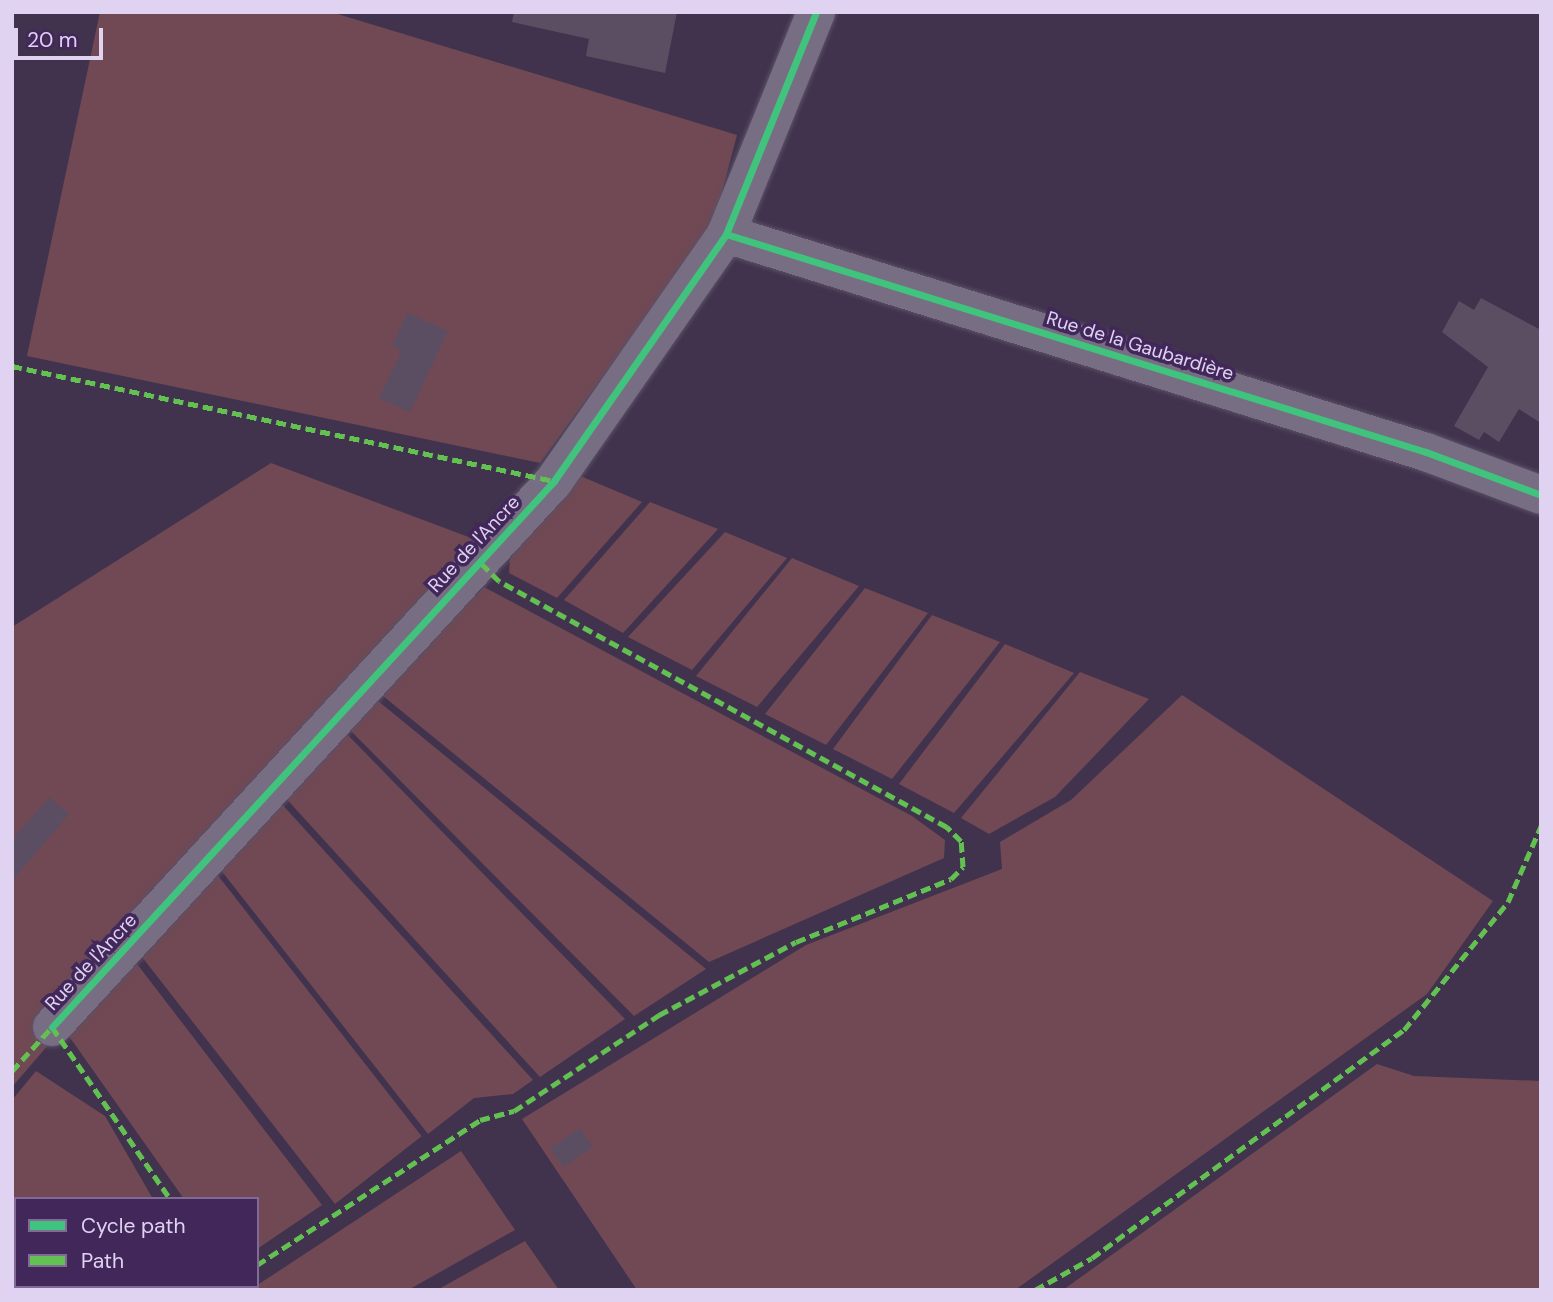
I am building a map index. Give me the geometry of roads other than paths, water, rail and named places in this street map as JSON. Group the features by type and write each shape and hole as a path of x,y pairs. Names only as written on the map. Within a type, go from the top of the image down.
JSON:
{"street":[{"name":"Rue de l'Ancre","path":"52,1027 554,481 726,234 816,12"},
{"name":"Rue de la Gaubardière","path":"726,234 1426,452 1541,495"}]}
